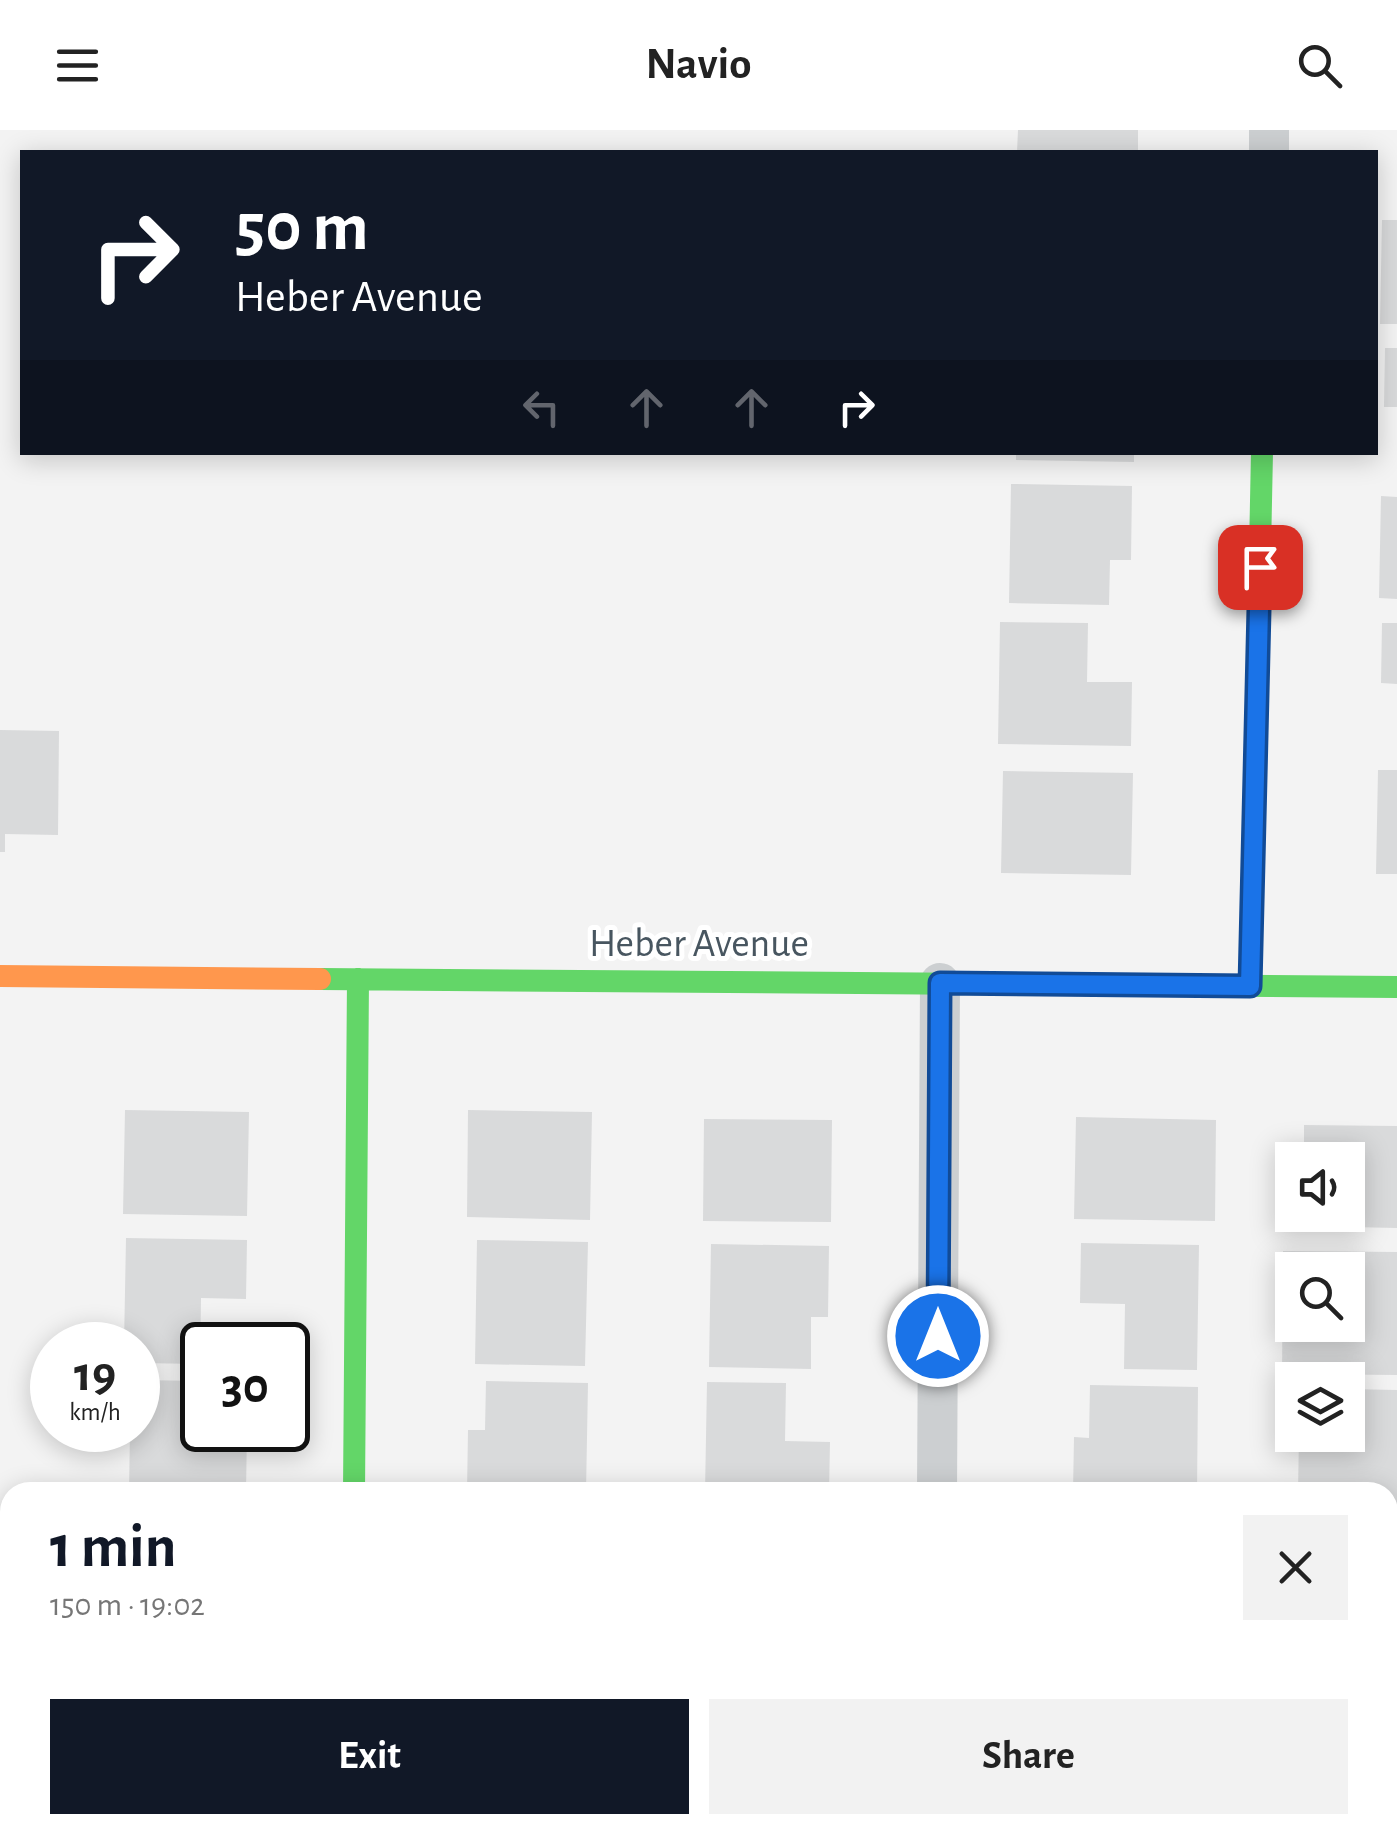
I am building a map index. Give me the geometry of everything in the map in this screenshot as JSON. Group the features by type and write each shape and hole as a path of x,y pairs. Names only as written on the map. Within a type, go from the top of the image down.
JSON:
{"street":[{"path":"1250,986 1262,455"},
{"name":"Heber Avenue","path":"0,976 1397,987"},
{"path":"354,1482 358,979"},
{"path":"937,1482 940,983"}],"building":[{"path":"1018,130 1138,130 1138,150 1017,150"},
{"path":"1382,220 1397,220 1397,324 1380,324"},
{"path":"1385,348 1397,348 1397,407 1384,407"},
{"path":"1016,455 1134,455 1134,462 1016,460"},
{"path":"1011,484 1132,486 1131,560 1110,560 1109,605 1009,603"},
{"path":"1381,496 1397,497 1397,599 1379,598"},
{"path":"1000,622 1088,623 1087,682 1132,682 1131,746 998,744"},
{"path":"1382,623 1397,623 1397,684 1381,683"},
{"path":"0,730 59,731 58,835 5,834 5,852 0,852"},
{"path":"1378,770 1397,770 1397,874 1376,874"},
{"path":"1003,771 1133,773 1131,875 1001,873"},
{"path":"125,1110 249,1112 247,1216 123,1214"},
{"path":"468,1110 592,1112 590,1220 467,1217"},
{"path":"1076,1117 1216,1120 1215,1221 1074,1219"},
{"path":"704,1119 832,1120 831,1222 703,1221"},
{"path":"1304,1125 1397,1126 1397,1228 1365,1227 1365,1142 1304,1142"},
{"path":"126,1238 247,1240 246,1299 201,1298 201,1322 180,1322 180,1364 160,1363 160,1322 124,1322"},
{"path":"477,1240 588,1242 585,1366 475,1364"},
{"path":"1081,1243 1199,1245 1197,1370 1124,1369 1125,1304 1080,1303"},
{"path":"711,1244 829,1246 828,1317 811,1317 811,1369 709,1367"},
{"path":"1283,1251 1397,1252 1397,1375 1365,1375 1365,1362 1282,1362 1282,1342 1365,1342 1365,1252"},
{"path":"160,1380 180,1381 180,1452 247,1452 246,1482 129,1482 130,1452 160,1452"},
{"path":"486,1381 588,1383 586,1482 467,1482 468,1430 485,1430"},
{"path":"707,1382 786,1383 785,1441 830,1442 829,1482 705,1482"},
{"path":"1090,1385 1198,1387 1197,1482 1073,1482 1074,1437 1089,1438"},
{"path":"1365,1389 1397,1390 1397,1482 1298,1482 1299,1452 1365,1452"}],"traffic: fast":[{"path":"1259,600 1262,455"},
{"path":"320,979 1397,987"},
{"path":"354,1482 358,979"}],"traffic: slow":[{"path":"0,976 320,979"}],"traffic: jam":[{"path":"1250,986 1259,600"}],"route":[{"path":"938,1336 940,983 1250,986 1260,567"}]}
